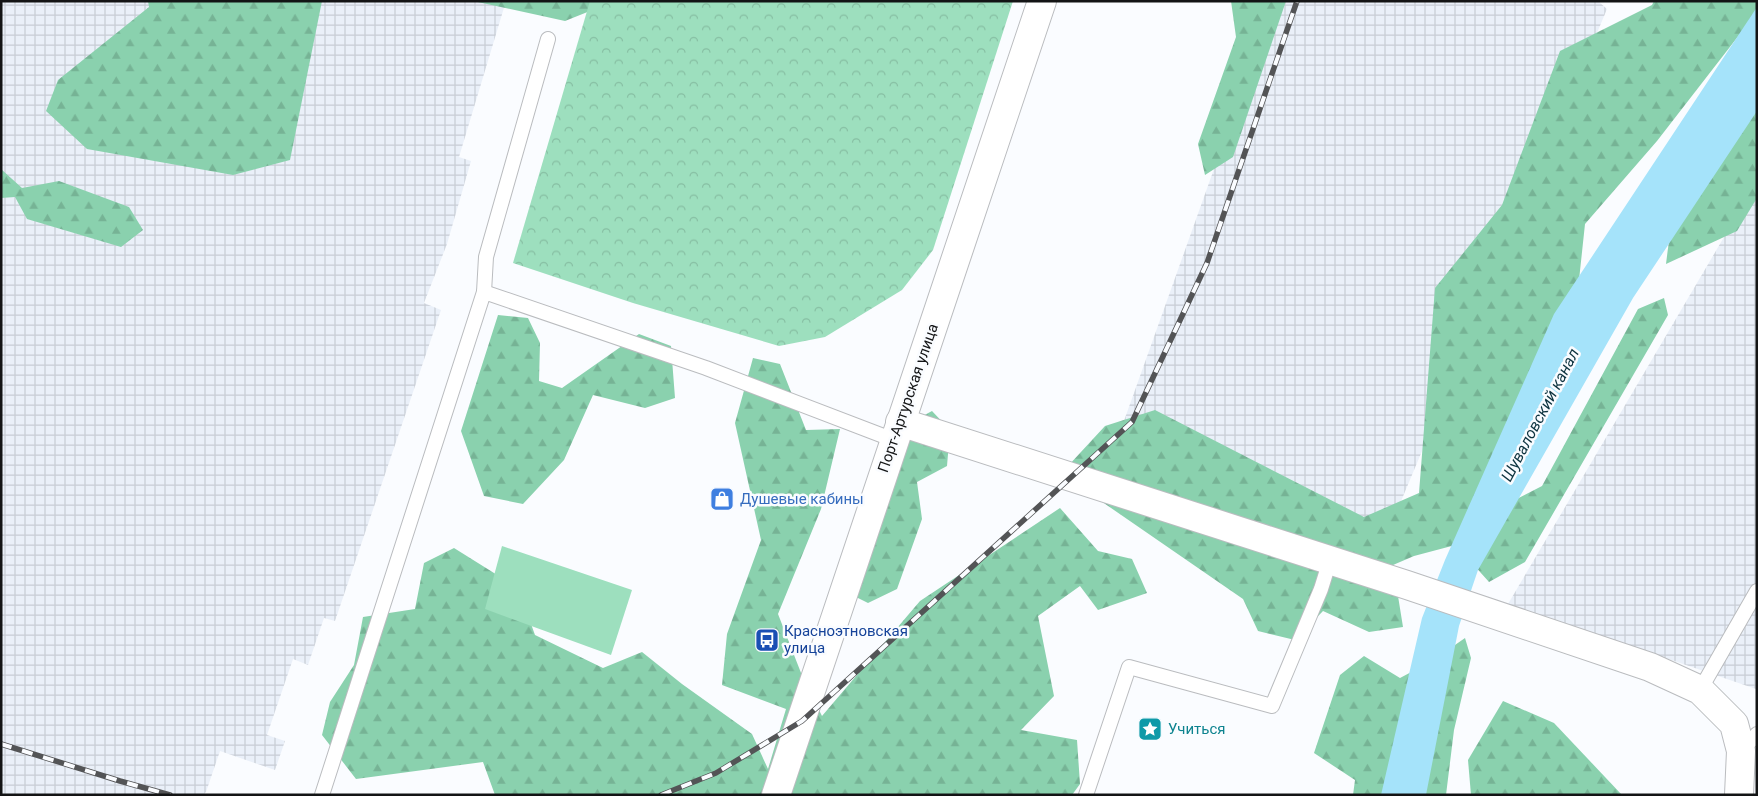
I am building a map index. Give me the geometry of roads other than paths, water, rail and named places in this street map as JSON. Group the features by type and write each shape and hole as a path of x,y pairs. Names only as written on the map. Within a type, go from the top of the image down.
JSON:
{"street":[{"name":"Порт-Артурская улица","path":"776,795 1042,1"},
{"path":"897,431 1330,560 1650,667 1700,690 1749,742 1739,795"}],"lane":[{"path":"322,795 484,292 486,257 548,39"},
{"path":"484,292 897,431"},
{"path":"1086,795 1129,667 1272,706 1321,588 1330,560"},
{"path":"1700,690 1757,591"}],"water":[{"name":"Шуваловский канал","path":"1757,7 1757,111 1633,298 1478,570 1459,626 1426,795 1381,795 1422,618 1445,560 1554,314"}],"railway":[{"path":"661,795 716,773 802,721 1132,422 1207,263 1297,1"},
{"path":"1,744 170,795"}],"place":[{"name":"Душевые кабины","path":"722,499"},
{"name":"Красноэтновская улица","path":"767,640"},
{"name":"Учиться","path":"1150,729"}]}
